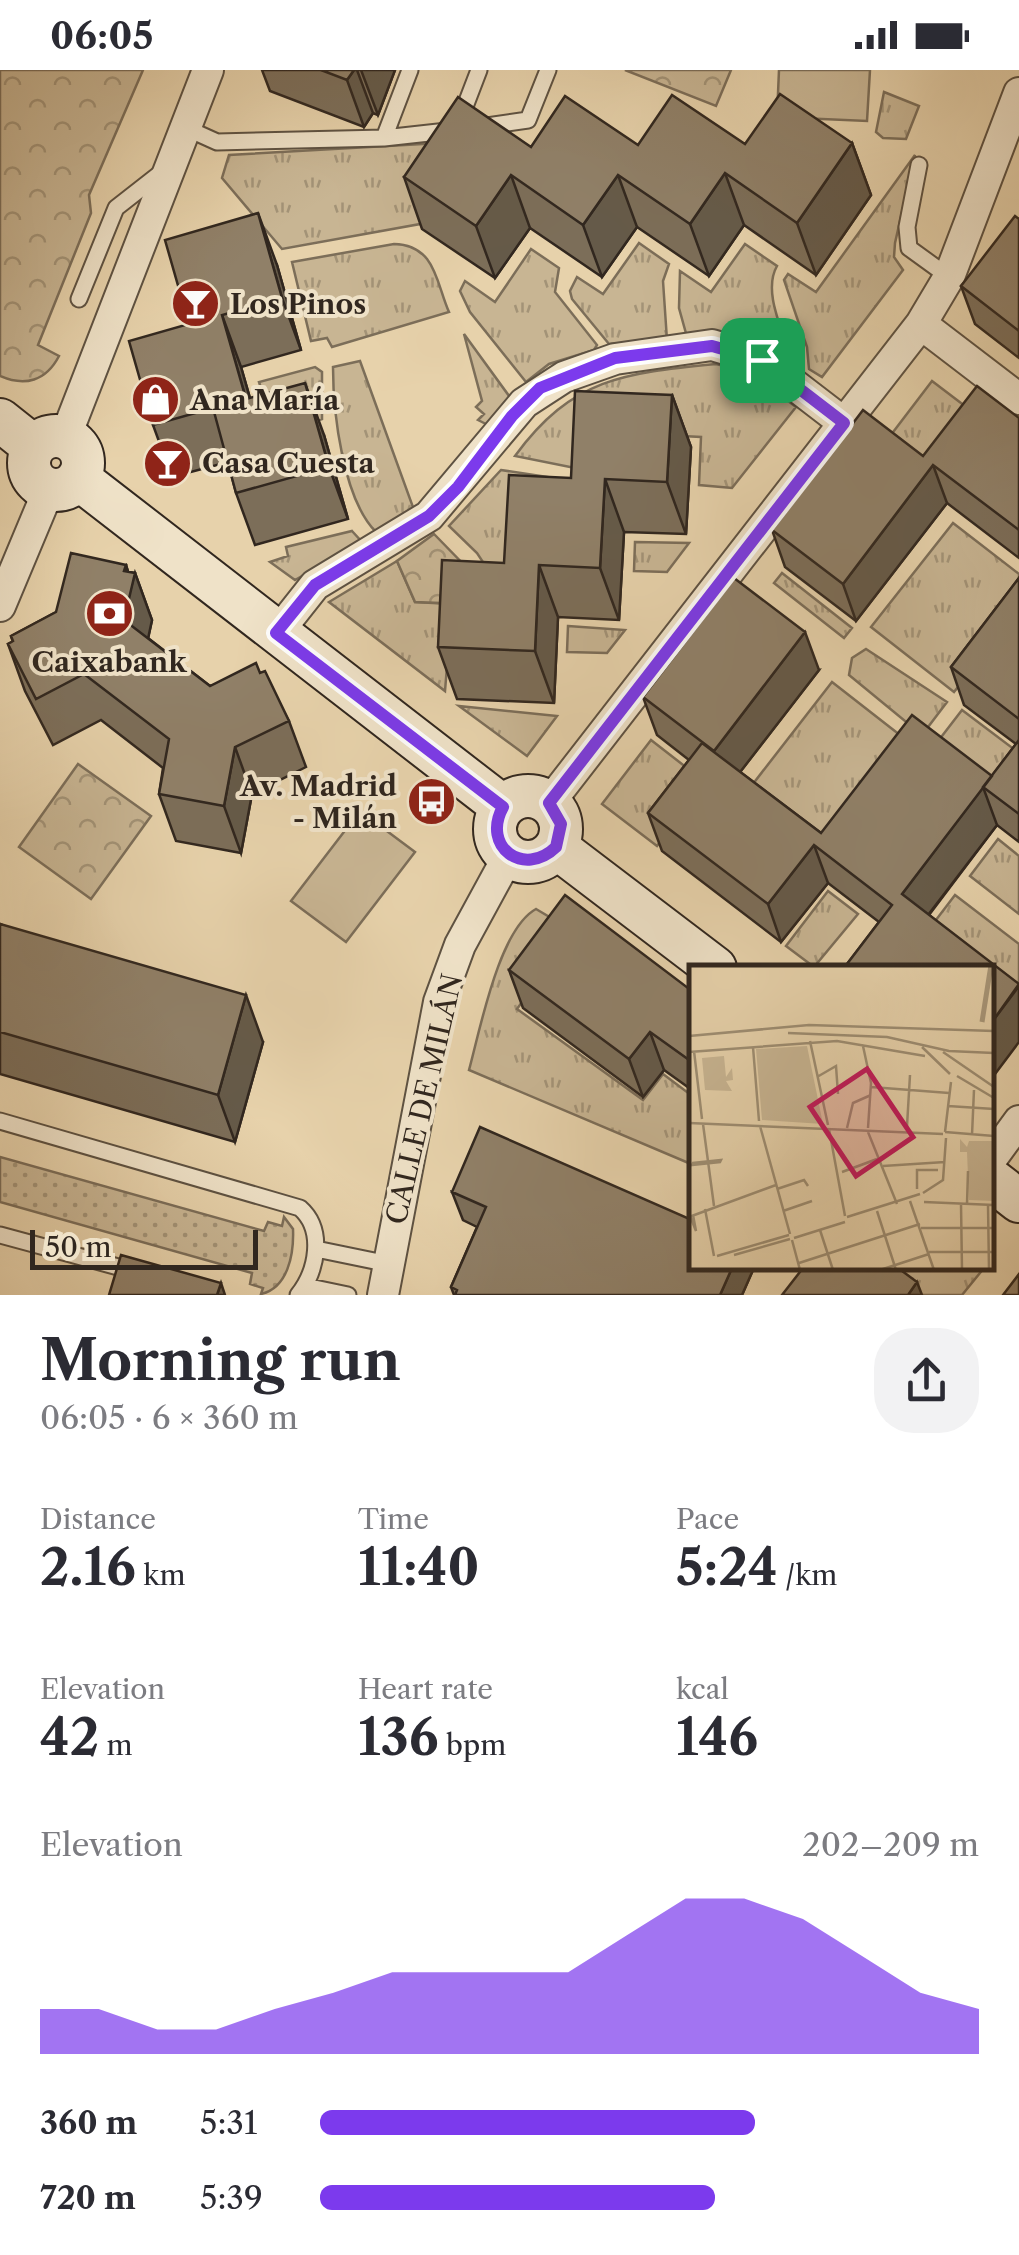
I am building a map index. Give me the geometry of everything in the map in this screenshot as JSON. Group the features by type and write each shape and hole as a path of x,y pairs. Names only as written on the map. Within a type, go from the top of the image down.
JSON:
{"street":[{"path":"208,70 50,442 29,467 39,485 64,484 276,633 503,807"},
{"path":"549,803 921,324 949,277 1019,93"},
{"path":"921,324 1019,399"},
{"path":"276,633 315,585 429,516 458,487 480,452 524,402 564,376 615,358 712,346 762,360 844,423"},
{"path":"0,420 50,442"},
{"path":"0,606 64,484"},
{"path":"525,796 549,803 561,824 556,847 534,862 509,855 495,833 503,807 525,796"},
{"path":"556,847 711,965"},
{"name":"CALLE DE MILÁN","path":"383,1295 439,1002 460,945 509,855"},
{"path":"994,1155 1019,1121"},
{"path":"994,1182 1019,1201"}],"lane":[{"path":"384,138 410,70"},
{"path":"456,130 479,70"},
{"path":"186,128 217,142 384,138 528,120 548,70"},
{"path":"920,164 907,227 909,248 949,277"},
{"path":"78,299 116,208 169,167"},
{"path":"0,1121 300,1208 315,1230 316,1249 302,1290 348,1295"},
{"path":"0,1235 149,1275"},
{"path":"316,1249 389,1264"}],"green space":[{"path":"0,70 143,70 89,195 91,213 38,345 59,356 48,371 26,381 0,376"},
{"path":"625,70 731,70 716,106"},
{"path":"779,70 870,70 867,121 777,117"},
{"path":"884,92 919,106 906,139 883,138 876,132"},
{"path":"476,141 420,224 282,249 222,178 229,155"},
{"path":"915,155 895,243 894,257 903,270 822,377 809,369 807,347 784,280 788,274 816,292"},
{"path":"639,243 669,264 663,281 667,340 609,344 572,299 570,291 577,277 603,294"},
{"path":"394,244 408,246 426,258 449,312 332,347 327,338 311,341 292,262"},
{"path":"745,244 777,266 773,300 791,360 741,338 687,337 679,308 680,271 711,292"},
{"path":"531,249 559,268 555,292 597,345 594,350 549,364 526,382 470,312 460,291 465,281 495,302"},
{"path":"464,334 512,400 490,426 478,420 484,414 476,407 482,401"},
{"path":"360,361 414,510 376,532 355,499 342,454 335,408 333,367"},
{"path":"716,364 750,372 796,407 732,488 699,485 701,437 583,431 580,469 515,456 558,410 602,384 654,371"},
{"path":"315,367 322,372 322,419 276,434 259,382"},
{"path":"932,381 982,419 934,483 884,444"},
{"path":"501,470 580,482 510,603 477,553 449,526"},
{"path":"953,523 1019,574 1019,610 954,692 871,627"},
{"path":"352,531 362,542 295,580 270,562 288,556 286,547"},
{"path":"434,534 469,570 466,604 415,602 397,561"},
{"path":"635,542 689,543 667,572 634,571"},
{"path":"397,561 415,602 452,604 445,691 329,602"},
{"path":"782,573 852,628 844,638 774,583"},
{"path":"568,626 625,630 607,653 567,652"},
{"path":"866,649 947,702 922,735 849,675 852,658"},
{"path":"832,682 914,746 830,853 749,789"},
{"path":"459,706 557,716 527,756"},
{"path":"962,710 1019,753 1006,806 932,749"},
{"path":"651,740 705,782 657,846 602,804"},
{"path":"78,764 151,816 91,899 19,847"},
{"path":"360,811 415,852 346,942 291,901"},
{"path":"998,839 1019,856 1019,914 970,876"},
{"path":"828,891 858,914 816,965 786,946"},
{"path":"955,895 1019,944 1019,1003 994,971 994,965 986,965 926,933"},
{"path":"536,909 573,931 517,1009 643,1100 663,1074 689,1094 689,1163 469,1070 501,958 523,920"},
{"path":"0,1157 264,1231 268,1222 282,1226 284,1217 293,1229 287,1269 278,1285 261,1294 263,1288 250,1284 252,1273 0,1202"},
{"path":"860,1270 982,1270 962,1295 894,1295"}],"building":[{"path":"321,70 354,70 347,80"},
{"path":"780,94 852,143 797,223 725,173 690,224 618,175 583,225 511,175 476,226 404,177 458,97 531,147 565,96 638,145 672,95 745,144"},
{"path":"258,213 282,298 222,315 246,399 305,383 329,467 236,493 213,408 153,425 129,341 189,324 165,240"},
{"path":"1015,216 1019,219 1019,331 961,286"},
{"path":"977,386 1019,418 1019,530 933,465 843,584 772,530 863,410 923,456"},
{"path":"575,391 672,395 667,482 605,479 600,568 539,565 535,651 438,647 442,560 504,563 509,475 571,478"},
{"path":"71,553 126,565 124,571 135,573 124,620 210,686 256,663 260,673 265,671 289,721 235,747 224,806 159,794 169,739 84,674 36,699 8,644 13,641 11,636 56,612"},
{"path":"734,578 805,632 714,751 643,697"},
{"path":"1019,578 1019,719 951,667"},
{"path":"912,715 992,776 902,894 1019,984 994,1019 994,965 847,964 892,905 814,845 768,904 648,813 702,743 821,833"},
{"path":"1019,740 1019,814 983,787"},
{"path":"565,895 689,989 689,1060 650,1032 629,1059 509,970"},
{"path":"0,924 246,995 218,1095 0,1032"},
{"path":"480,1127 689,1219 689,1270 731,1270 720,1295 455,1295 457,1290 451,1287 486,1207 452,1192"},
{"path":"121,1255 221,1283 217,1295 109,1295"},
{"path":"801,1270 901,1270 917,1282 908,1295 782,1295"},
{"path":"1019,1274 1019,1295 1003,1295"}],"place":[{"name":"Los Pinos","path":"195,304"},
{"name":"Ana María","path":"155,400"},
{"name":"Casa Cuesta","path":"167,463"},
{"name":"Caixabank","path":"109,614"},
{"name":"Av. Madrid - Milán","path":"432,802"}],"route":[{"path":"712,346 762,360 844,423 549,803 557,812 561,836 546,856 534,862 509,855 495,833 496,819 503,807 276,633 315,585 429,516 458,487 480,452 540,388 615,358 712,346"}]}
